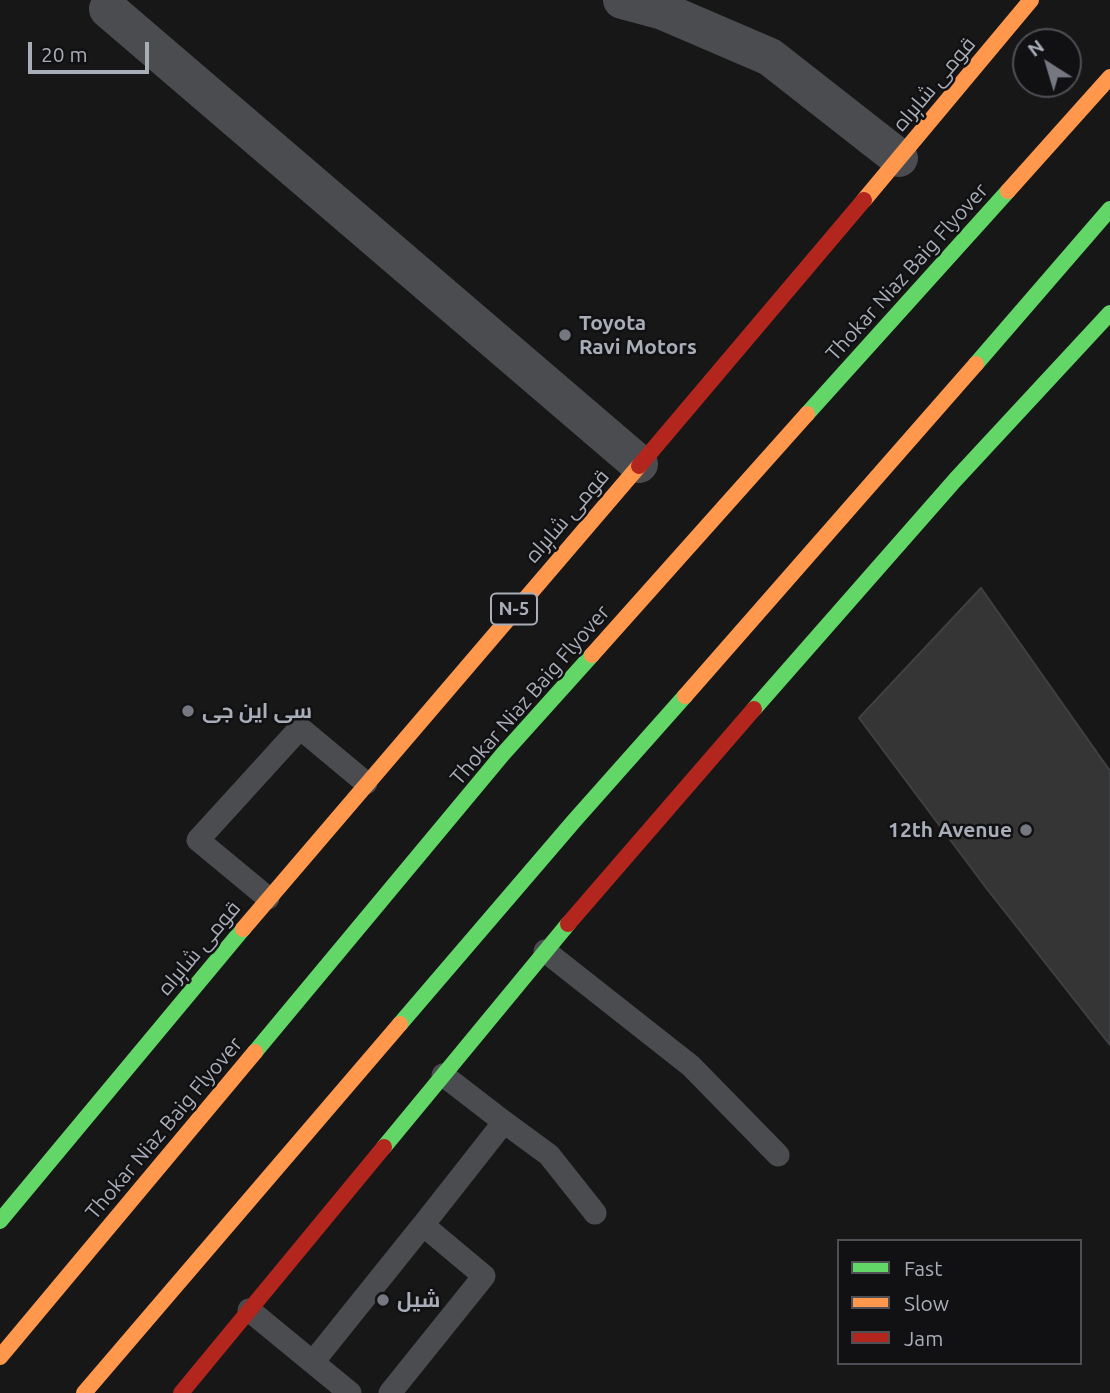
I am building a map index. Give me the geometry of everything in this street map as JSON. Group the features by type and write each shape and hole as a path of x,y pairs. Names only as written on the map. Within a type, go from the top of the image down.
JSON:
{"highway":[{"name":"قومی شاہراہ","path":"0,1221 178,1004 1031,0"},
{"name":"Thokar Niaz Baig Flyover","path":"0,1357 503,754 1110,77"},
{"path":"83,1393 574,821 903,450 1110,209"},
{"path":"181,1393 605,879 956,479 1110,313"}],"street":[{"path":"622,0 663,11 770,57 899,158"},
{"path":"107,9 639,464"}],"lane":[{"path":"268,898 198,840 300,728 366,783"},
{"path":"545,951 691,1066 778,1155"},
{"path":"443,1074 549,1155 596,1213"},
{"path":"313,1362 504,1122"},
{"path":"390,1393 484,1276 423,1225"},
{"path":"250,1310 350,1393"}],"building":[{"name":"12th Avenue","path":"981,588 1110,771 1110,1045 987,889 859,718"}],"traffic: fast":[{"path":"807,414 1008,191"},
{"path":"976,364 1110,209"},
{"path":"754,709 956,479 1110,313"},
{"path":"255,1052 503,754 592,655"},
{"path":"400,1024 685,696"},
{"path":"384,1147 568,924"},
{"path":"0,1221 243,929"}],"traffic: slow":[{"path":"864,200 1031,0"},
{"path":"1008,191 1110,77"},
{"path":"685,696 976,364"},
{"path":"592,655 807,414"},
{"path":"243,929 639,466"},
{"path":"84,1393 400,1024"},
{"path":"0,1357 255,1052"}],"traffic: jam":[{"path":"639,466 864,200"},
{"path":"568,924 754,709"},
{"path":"181,1393 384,1147"}],"place":[{"name":"Toyota Ravi Motors","path":"565,335"},
{"name":"سی این جی","path":"188,711"},
{"name":"12th Avenue","path":"1026,830"},
{"name":"شیل","path":"383,1300"}]}
